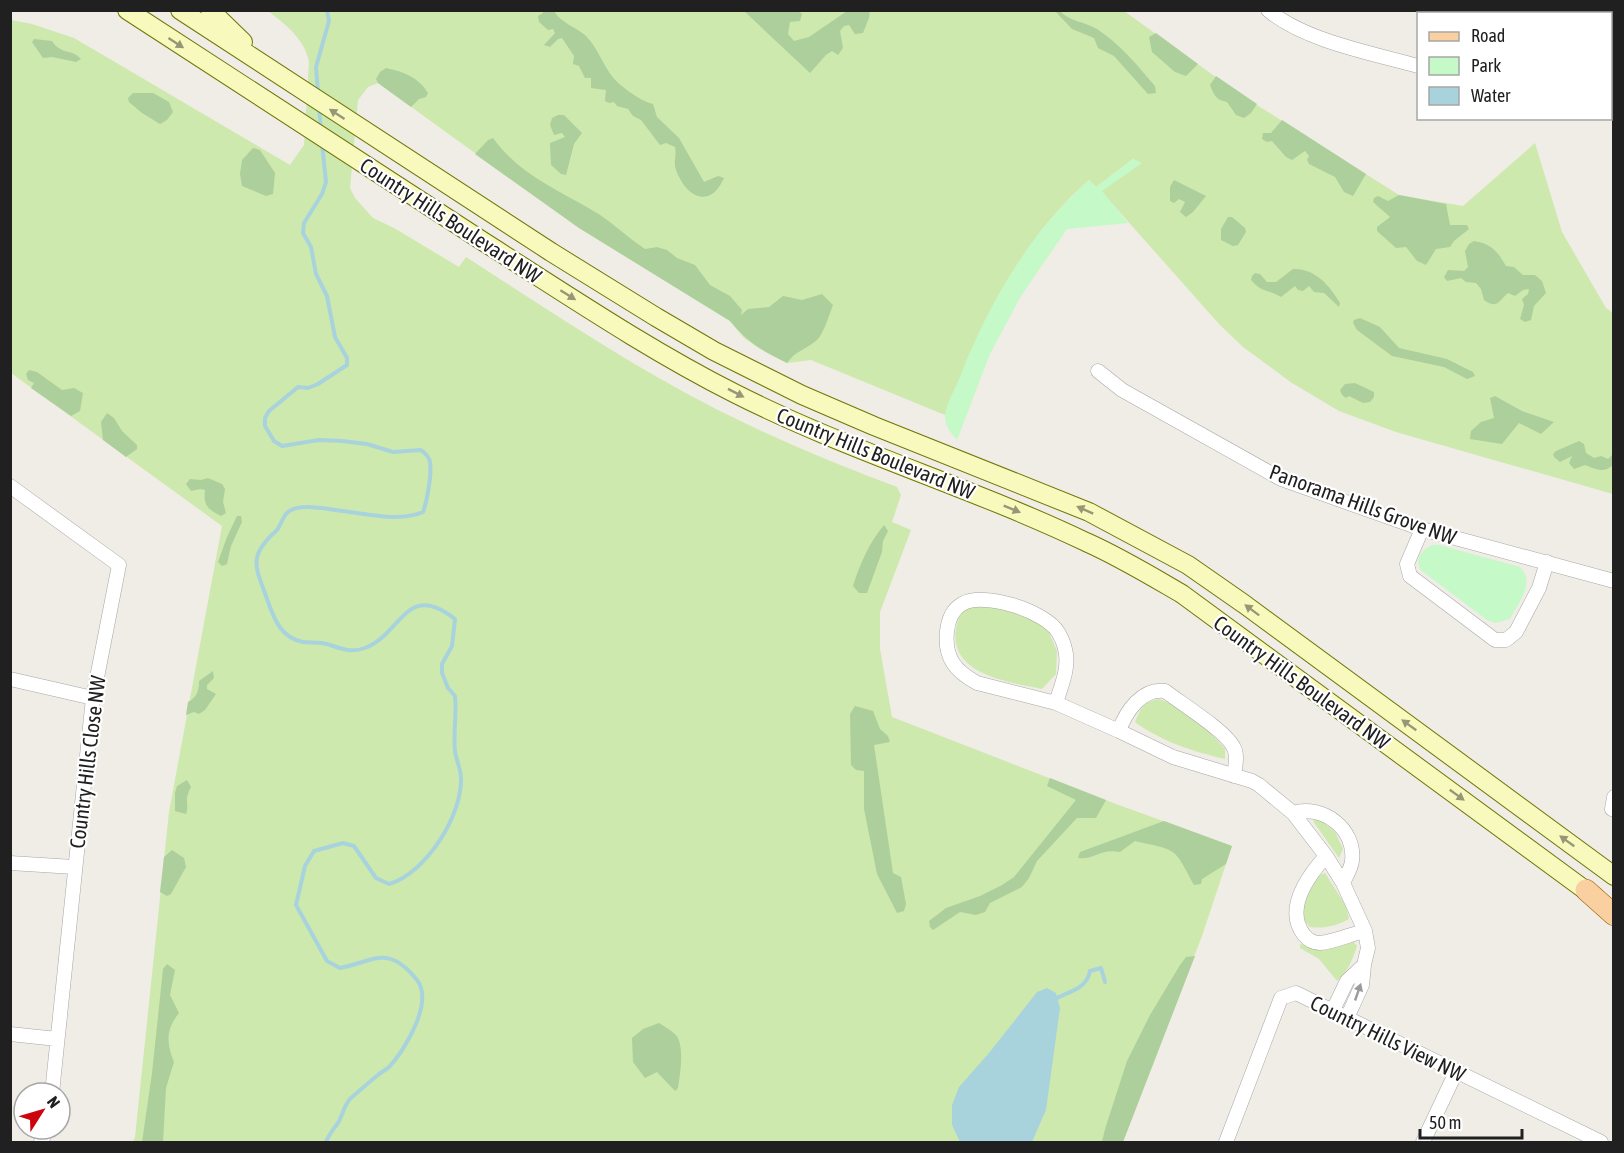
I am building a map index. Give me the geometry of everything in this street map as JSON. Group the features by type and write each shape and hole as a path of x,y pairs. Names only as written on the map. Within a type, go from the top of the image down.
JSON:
{"main road":[{"name":"Country Hills Boulevard NW","path":"127,10 270,105 644,343 733,392 814,430 1022,513 1088,542 1173,589 1234,631 1586,890"},
{"name":"Country Hills Boulevard NW","path":"180,10 570,264 714,351 802,395 874,426 1089,512 1188,565 1614,876"},
{"path":"210,10 274,73"},
{"path":"1613,10 1614,67"},
{"path":"1586,890 1614,913"}],"street":[{"path":"1268,10 1280,20 1315,36 1417,65"},
{"name":"Panorama Hills Grove NW","path":"1098,371 1122,390 1281,479 1422,530 1614,581"},
{"name":"Country Hills Close NW","path":"10,486 119,565 93,698 53,1081"},
{"path":"1422,530 1407,564 1410,576 1495,640 1506,640 1516,632 1539,588 1547,562"},
{"path":"1056,703 1066,670 1066,651 1058,631 1044,619 1014,605 984,599 968,601 958,607 950,616 948,646 952,662 961,672 977,683 1056,703 1119,730 1173,758 1259,785 1293,813 1326,856 1343,883 1365,931 1368,948 1362,985 1347,1018"},
{"path":"10,679 93,698"},
{"path":"1119,730 1124,718 1147,693 1156,690 1165,691 1229,741 1236,756 1234,776"},
{"path":"1614,797 1612,809 1614,810"},
{"path":"1293,813 1308,810 1325,814 1347,835 1353,854 1352,864 1343,883"},
{"path":"1326,856 1313,870 1299,896 1296,915 1299,929 1308,940 1319,943 1365,931"},
{"path":"10,863 74,867"},
{"path":"1332,1010 1347,981 1364,965"},
{"name":"Country Hills View NW","path":"1226,1143 1281,998 1296,993 1601,1143"},
{"path":"10,1034 57,1039"},
{"path":"1423,1143 1456,1072"}],"green space":[{"path":"268,11 1124,11 1238,93 1399,195 1463,206 1535,143 1562,232 1606,308 1613,313 1613,494 1396,432 1339,411 1292,383 1243,347 1219,324 1101,191 1141,163 1133,159 1096,187 1089,180 1041,231 1003,288 972,350 945,415 811,360 787,363 760,349 744,338 730,321 579,228 378,83 368,87 358,100 350,188 355,198 373,218 459,267 466,257 621,356 716,409 806,451 897,487 901,495 892,522 911,530 880,612 880,649 892,717 1116,804 1232,846 1202,936 1123,1142 133,1142 169,812 222,526 11,373 11,20 32,24 74,38 290,165 304,145 309,62 299,39"},
{"path":"543,11 554,11 561,19 586,36 617,82 635,96 653,104 657,117 679,138 704,182 718,176 724,178 712,194 705,197 698,196 686,187 675,167 675,147 666,143 660,145 641,120 633,116 628,109 617,106 614,102 605,101 606,90 591,88 591,78 585,78 579,66 573,64 574,56 562,38 550,47 544,45 555,33 553,29 548,30 539,22 538,16"},
{"path":"744,11 798,11 802,14 800,21 790,22 788,34 794,41 809,37 847,11 870,11 863,33 855,34 849,25 844,26 840,31 843,48 838,55 832,51 810,73"},
{"path":"1055,11 1060,11 1068,17 1093,27 1113,41 1155,86 1156,93 1148,94 1114,56 1098,48 1094,38 1072,29"},
{"path":"1156,33 1198,64 1186,76 1175,72 1152,52 1149,37"},
{"path":"34,39 52,41 59,49 81,59 76,62 52,57 43,58 32,42"},
{"path":"386,68 405,73 415,79 428,93 426,97 419,99 411,107 378,83 376,79"},
{"path":"1216,76 1257,104 1251,113 1244,118 1236,115 1227,102 1216,96 1210,85"},
{"path":"133,93 153,93 169,102 173,112 167,120 160,124 129,102 128,98"},
{"path":"564,115 582,133 574,144 566,175 561,174 551,165 550,143 565,137 562,133 554,135 550,125 552,118"},
{"path":"1282,120 1366,174 1353,196 1344,192 1335,177 1309,164 1307,160 1309,156 1305,151 1292,160 1286,157 1272,141 1267,142 1262,139 1263,133 1271,133"},
{"path":"493,138 526,171 599,214 645,249 657,247 667,250 677,258 695,265 710,285 730,296 742,310 741,315 748,309 769,307 783,296 802,300 822,294 833,305 822,333 817,340 787,363 763,350 743,335 730,321 579,228 475,154 488,140"},
{"path":"253,148 260,150 275,173 273,194 266,196 242,186 240,174 242,160"},
{"path":"1133,159 1142,163 1102,191 1128,223 1067,229 1021,296 990,354 957,440 946,423 947,407 984,323 1013,271 1048,222 1089,180 1096,187"},
{"path":"1174,180 1206,196 1186,217 1180,212 1185,202 1179,199 1174,203 1170,201 1170,187"},
{"path":"1399,195 1446,204 1450,225 1467,225 1469,229 1450,247 1436,249 1426,265 1417,261 1406,247 1396,248 1377,231 1377,227 1390,217 1373,202 1374,198 1378,196 1388,201"},
{"path":"1228,217 1232,217 1245,228 1246,232 1238,245 1233,246 1221,240 1221,229"},
{"path":"1474,241 1493,249 1506,266 1514,267 1523,275 1535,275 1542,281 1546,293 1534,306 1531,320 1525,322 1520,319 1524,305 1522,299 1528,294 1529,289 1515,296 1508,293 1497,303 1492,304 1484,300 1481,289 1476,283 1466,282 1461,278 1447,281 1444,277 1448,270 1464,271 1468,267 1465,251"},
{"path":"1293,269 1301,269 1321,279 1340,303 1339,307 1324,293 1314,292 1309,286 1303,291 1298,290 1295,286 1281,297 1262,289 1251,280 1255,273 1260,274 1267,282 1276,282"},
{"path":"1360,318 1380,327 1399,348 1447,359 1473,372 1475,376 1467,379 1444,367 1392,356 1357,330 1353,323 1354,320"},
{"path":"29,370 37,372 62,390 74,388 83,393 80,411 71,416 31,388 34,383 28,380 26,374"},
{"path":"1355,383 1374,392 1374,397 1370,402 1363,403 1342,395 1340,390 1345,384"},
{"path":"1495,396 1522,411 1554,422 1541,434 1519,423 1502,444 1470,439 1471,431 1481,422 1494,418 1490,398"},
{"path":"107,413 137,445 137,449 126,457 103,440 101,422"},
{"path":"1579,441 1584,444 1586,453 1594,458 1601,456 1608,459 1613,454 1613,465 1603,470 1585,465 1574,469 1569,463 1572,456 1560,462 1554,457 1553,454 1556,451"},
{"path":"208,478 222,484 225,489 223,502 226,513 221,516 207,506 205,490 191,491 186,484 190,479"},
{"path":"237,516 241,516 242,522 231,546 227,564 222,566 218,562"},
{"path":"884,525 888,531 867,593 859,593 853,586 858,570"},
{"path":"1433,545 1520,567 1524,573 1526,586 1510,619 1495,623 1487,620 1422,571 1418,563 1420,555"},
{"path":"980,604 1029,617 1047,628 1057,651 1056,674 1042,689 998,679 971,666 961,656 956,644 956,628 962,610"},
{"path":"213,671 214,678 207,685 207,689 216,694 205,710 199,714 194,712 186,715 188,702 196,695 199,681"},
{"path":"1159,699 1178,708 1204,727 1225,749 1225,759 1178,745 1155,735 1135,722 1143,706"},
{"path":"855,706 873,711 880,729 888,736 890,742 874,745 893,873 901,877 906,904 904,911 897,913 877,874 864,809 864,771 856,770 851,765 850,714"},
{"path":"1050,778 1106,800 1096,818 1077,818 1037,861 1022,887 990,903 985,912 976,915 960,912 933,930 929,921 946,908 980,896 1014,877 1076,800 1047,786"},
{"path":"187,780 191,787 187,796 186,814 175,811 175,793 177,786"},
{"path":"1318,818 1335,832 1343,849 1339,858 1313,821"},
{"path":"1164,821 1232,846 1226,864 1202,879 1201,884 1194,885 1177,856 1159,846 1135,841 1120,852 1113,851 1078,858 1080,852"},
{"path":"172,850 184,858 186,867 171,894 167,896 160,892 164,857"},
{"path":"1325,873 1346,906 1349,919 1330,926 1310,927 1304,919 1305,900 1311,885"},
{"path":"1353,941 1357,946 1353,956 1347,969 1337,981 1319,959 1300,948 1300,944 1319,949"},
{"path":"1195,956 1123,1142 1102,1142 1127,1061 1150,1015 1186,957"},
{"path":"167,964 175,970 170,995 179,1013 169,1036 174,1062 166,1088 163,1142 142,1142 163,969"},
{"path":"659,1023 675,1034 680,1044 680,1070 678,1088 675,1091 657,1072 645,1078 633,1062 632,1038 643,1029"}],"water":[{"path":"1047,988 1056,993 1060,1008 1046,1110 1032,1142 960,1142 952,1125 952,1105 959,1087 1037,992"}],"waterway":[{"path":"318,92 316,67 329,21 327,10"},
{"path":"319,108 321,130"},
{"path":"322,144 326,182 322,194 304,223 303,233 311,247 316,274 327,296 335,337 347,358 347,365 318,384 308,388 298,387 269,411 265,418 265,426 274,441 282,446 319,440 367,444 393,452 421,450 430,462 429,487 423,512 407,516 389,517 313,507 298,508 288,512 278,529 261,548 256,563 257,570 279,626 289,636 303,642 324,643 347,650 365,648 388,632 415,607 425,605 439,608 455,619 452,646 442,664 442,673 448,688 455,696 455,751 461,778 460,793 455,809 439,841 428,856 403,878 389,884 376,878 354,846 343,843 314,851 305,866 296,905 327,961 340,968 381,958 398,962 417,980 422,1000 420,1013 403,1049 389,1067 350,1099 326,1142"},
{"path":"1057,998 1082,985 1090,971 1101,968 1105,982"}]}
